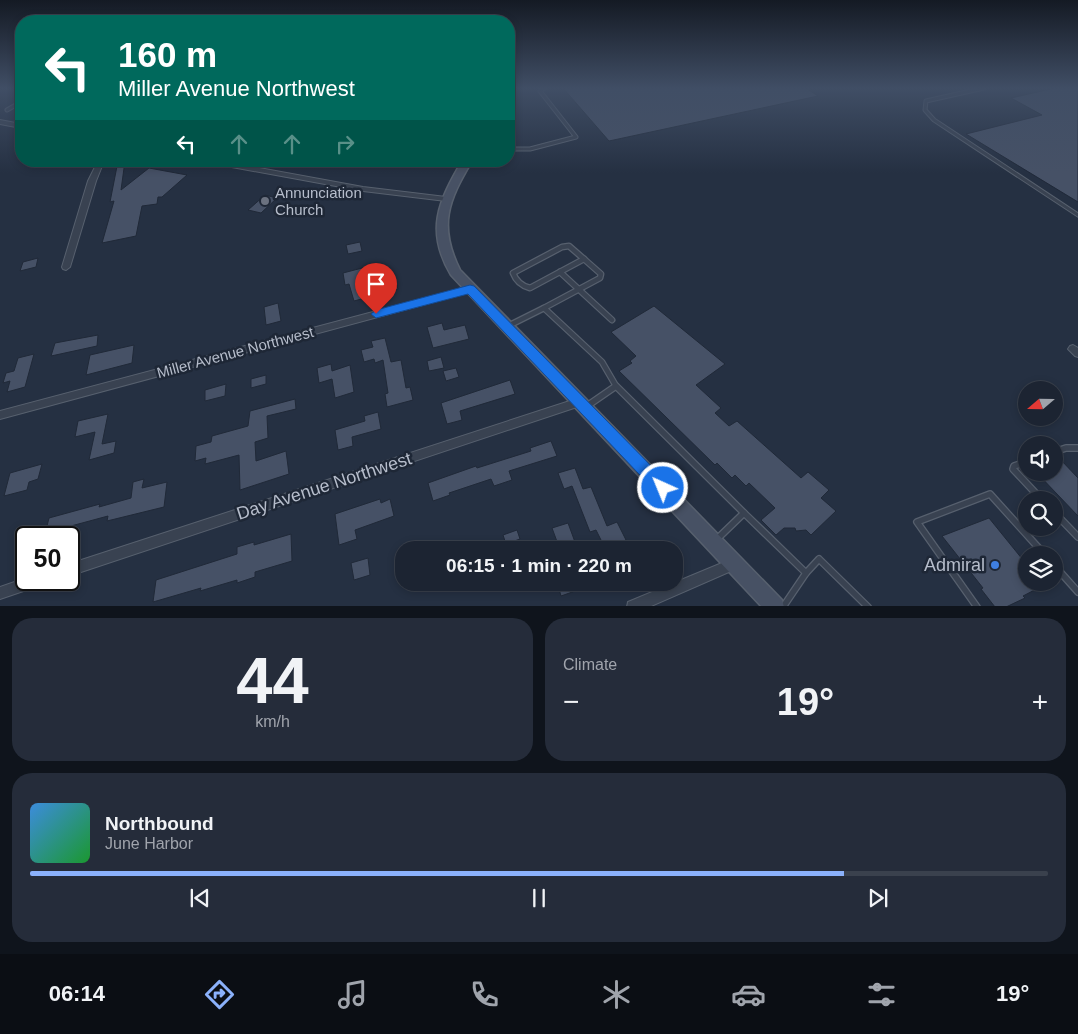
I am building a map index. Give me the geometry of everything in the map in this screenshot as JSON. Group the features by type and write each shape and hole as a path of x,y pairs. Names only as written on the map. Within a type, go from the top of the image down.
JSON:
{"main road":[{"path":"464,167 446,200 440,225 442,245 455,272 775,606"}],"street":[{"path":"0,122 15,125"},
{"path":"66,267 92,181 98,167"},
{"path":"243,167 325,182 446,200"},
{"name":"Miller Avenue Northwest","path":"0,415 470,289"},
{"name":"Day Avenue Northwest","path":"80,566 582,405"},
{"path":"633,606 735,563"},
{"path":"0,593 15,588"}],"lane":[{"path":"515,149 530,149 576,137 560,116"},
{"path":"931,116 1078,215"},
{"path":"507,327 600,278 601,274 584,259 569,246 562,247 513,272 514,276 525,287 530,288 584,259"},
{"path":"560,272 612,320"},
{"path":"544,308 602,362 616,386 806,573"},
{"path":"582,405 616,386"},
{"path":"1063,449 1078,448"},
{"path":"1018,465 1014,466 1013,469 1018,474"},
{"path":"1024,481 1034,491"},
{"path":"977,606 916,522 990,494 1037,546"},
{"path":"714,542 744,513"},
{"path":"1063,521 1078,537"},
{"path":"783,606 806,573 819,559 868,606"},
{"path":"1063,575 1078,592"}],"building":[{"path":"588,116 724,116 609,141"},
{"path":"1037,116 1078,116 1078,202 966,134"},
{"path":"117,167 124,167 121,190 149,168 187,175 162,197 158,197 157,204 142,206 136,236 102,243 114,201 110,202"},
{"path":"265,195 277,198 261,213 248,210"},
{"path":"360,242 362,251 348,254 346,245"},
{"path":"38,258 36,267 20,271 23,262"},
{"path":"366,267 368,274 374,273 377,282 394,277 398,289 354,301 349,284 345,285 343,273"},
{"path":"278,303 281,321 266,325 264,307"},
{"path":"654,306 725,364 696,385 721,408 715,413 729,426 737,421 801,478 808,472 829,490 821,498 836,511 811,535 806,530 796,531 795,528 784,528 776,535 761,520 775,508 749,483 746,486 735,475 732,478 717,463 715,465 619,371 632,363 630,361 636,356 611,332"},
{"path":"442,323 444,330 465,325 469,339 433,348 427,327"},
{"path":"98,335 97,346 51,356 55,343"},
{"path":"385,338 391,362 401,360 406,388 410,387 413,400 387,407 385,394 388,393 383,360 375,363 374,359 364,362 361,350 373,347 371,341"},
{"path":"134,345 132,363 86,375 90,355"},
{"path":"34,354 25,387 7,392 10,381 3,383 6,373 14,371 18,358"},
{"path":"441,357 444,368 429,371 427,361"},
{"path":"331,364 332,371 350,365 354,392 335,398 332,379 319,383 317,368"},
{"path":"456,368 459,377 446,381 443,371"},
{"path":"266,375 266,384 251,388 251,379"},
{"path":"510,380 515,394 460,411 462,420 447,424 441,403"},
{"path":"226,384 225,396 205,401 205,390"},
{"path":"295,399 296,409 267,416 268,438 255,442 256,461 286,451 289,474 240,490 239,455 205,464 206,458 195,461 196,446 211,442 212,436 248,426 250,411"},
{"path":"378,412 381,429 352,437 353,446 338,450 335,430 365,421 364,416"},
{"path":"108,414 102,444 116,441 114,453 89,460 95,432 75,437 78,421"},
{"path":"551,441 557,456 509,471 512,480 494,486 491,479 449,493 450,495 433,501 428,483 476,466 477,468 531,451 530,448"},
{"path":"1063,462 1078,478 1078,516 1063,500 1063,491 1054,491 1045,481 1063,481"},
{"path":"42,464 38,479 29,482 27,490 4,496 10,473"},
{"path":"575,468 583,489 591,487 607,526 617,522 626,540 602,541 596,530 590,532 572,486 564,489 558,473"},
{"path":"144,479 142,488 167,482 164,507 107,521 108,516 71,526 47,526 49,518 100,504 99,507 131,498 133,482"},
{"path":"380,499 381,503 390,499 394,516 355,530 357,539 339,545 335,514"},
{"path":"989,518 1018,554 1018,591 1033,591 1023,596 1025,598 1008,606 994,606 981,589 983,588 942,536"},
{"path":"568,523 575,541 557,541 552,528"},
{"path":"517,530 520,539 505,541 503,535"},
{"path":"291,534 292,561 255,572 255,577 237,583 237,580 200,591 201,588 153,602 156,580 237,554 237,547 254,542 254,545"},
{"path":"368,558 370,575 354,580 351,563"},
{"path":"560,591 575,591 561,596"}],"place":[{"name":"Annunciation Church","path":"265,201"},
{"name":"Admiral","path":"995,565"}],"route":[{"path":"376,314 470,289 663,488"}]}
